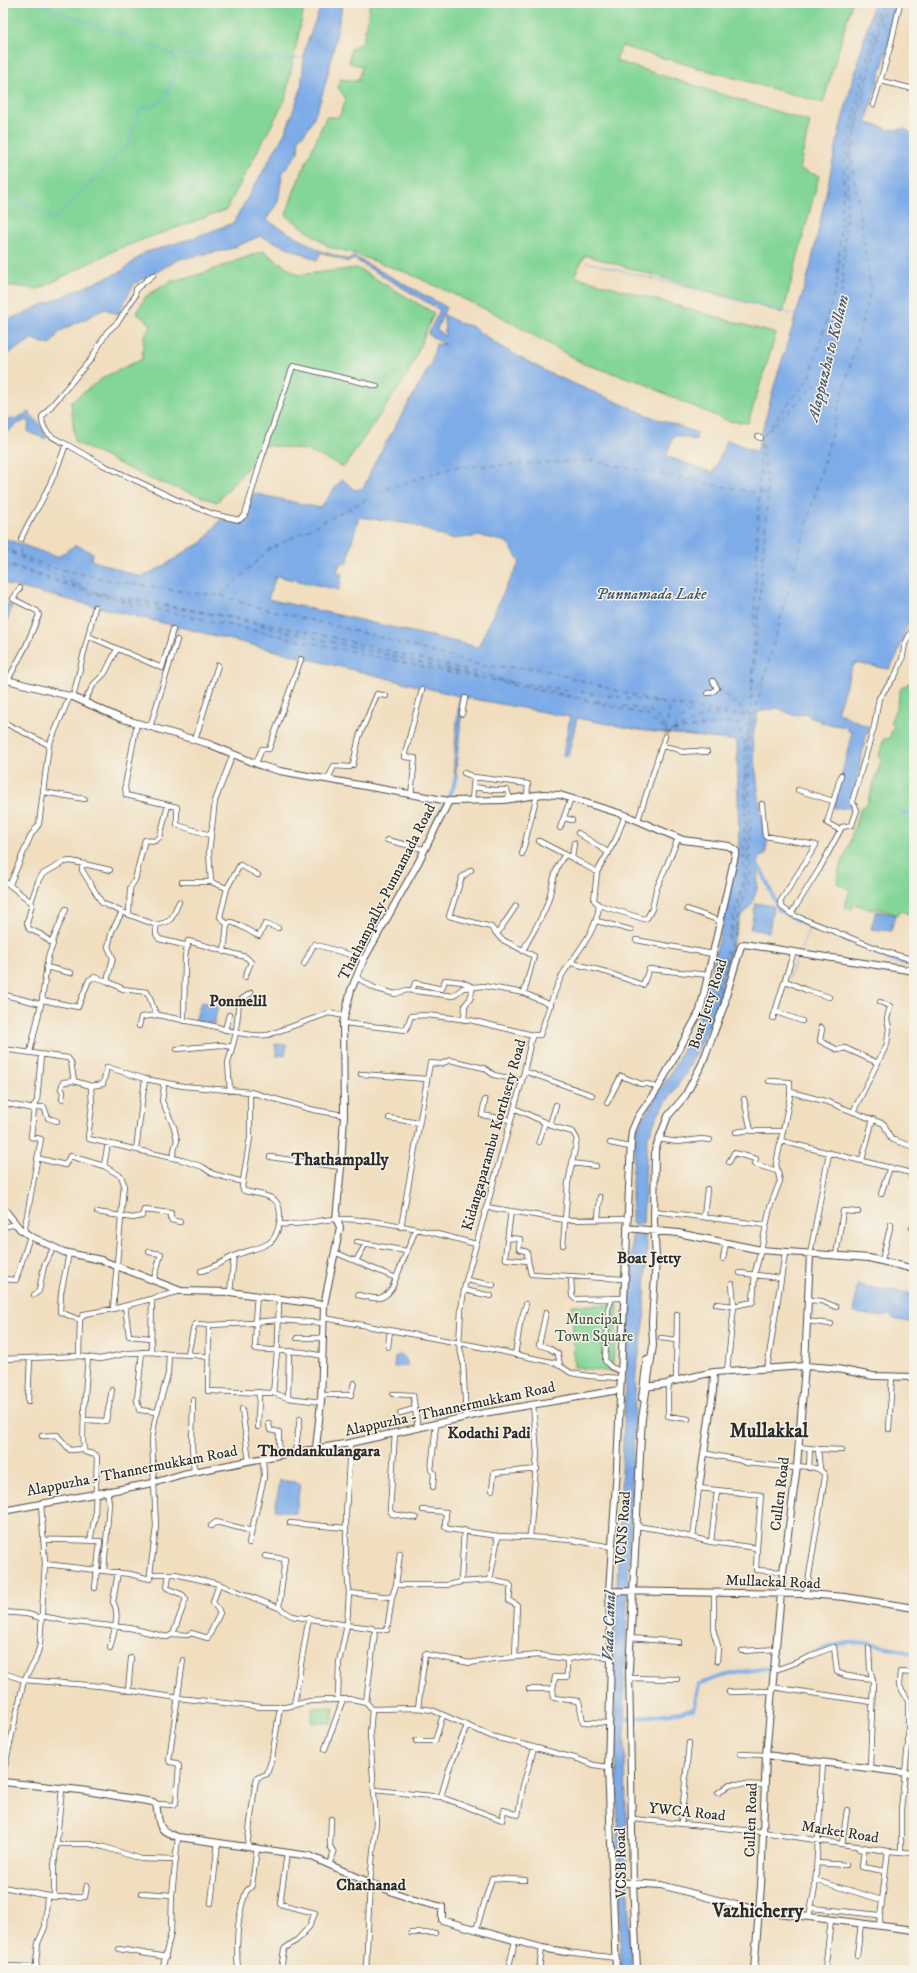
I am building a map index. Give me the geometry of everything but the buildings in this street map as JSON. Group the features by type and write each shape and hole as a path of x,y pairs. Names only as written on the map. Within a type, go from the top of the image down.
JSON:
{"main road":[{"path":"5,679 71,697 137,723 195,740 280,771 410,795 447,800 510,798 551,794 571,798 625,815 678,839 729,846 736,851 714,954 700,1010 658,1088 636,1121 632,1131 630,1147 612,1547 608,1767 616,1882 616,1970"},
{"name":"Thathampally-Punnamada Road","path":"316,1448 322,1395 324,1305 340,1227 336,1220 344,1114 344,1016 356,977 364,959 418,863 447,800"},
{"name":"Boat Jetty Road","path":"645,1385 653,1346 652,1340 656,1259 654,1211 655,1150 658,1139 668,1116 685,1096 710,1044 725,1003 741,946 744,944 794,951"},
{"path":"794,951 914,971"},
{"path":"3,1208 16,1224 30,1236 68,1253 117,1265 181,1291 230,1292 324,1305"},
{"path":"626,1228 678,1233 761,1250 882,1260 914,1269"},
{"name":"Cullen Road","path":"754,1970 760,1910 766,1755 783,1572 797,1467 805,1366 810,1254"},
{"path":"645,1385 673,1381 714,1372 805,1366 832,1368 873,1376 914,1377"},
{"path":"699,1488 703,1452 713,1392 714,1372"},
{"name":"VCNS Road","path":"631,1756 629,1678 631,1591 645,1385"},
{"name":"Alappuzha - Thannermukkam Road","path":"3,1511 107,1490 153,1483 194,1472 316,1448 350,1443 436,1425 466,1417 533,1404 620,1390"},
{"name":"Mullackal Road","path":"611,1591 806,1594 845,1597 914,1608"},
{"path":"766,1755 914,1774"},
{"name":"VCSB Road","path":"631,1756 631,1882 637,1970"},
{"path":"3,1782 146,1801 156,1804 161,1829 178,1837 310,1856 370,1883 414,1900 442,1908 442,1920 514,1941 566,1952"},
{"path":"616,1882 631,1882 665,1886 760,1910 914,1930"}],"street":[{"path":"873,105 881,81 900,3"},
{"path":"881,81 914,89"},
{"path":"153,274 140,284 118,322 107,332 86,365 42,417 42,423 46,433 103,465 175,499 213,514 239,520 245,515 293,366 377,386"},
{"path":"21,540 27,525 34,515 59,464 66,444"},
{"path":"5,679 26,646 39,615 37,611 13,599 20,588"},
{"path":"10,884 31,835 39,824 48,745 71,697 95,607"},
{"path":"791,914 820,868 842,826 851,826 857,812 852,798 874,727 879,698 895,676 902,660 905,644 914,626"},
{"path":"88,636 162,668 173,629"},
{"path":"150,727 177,640"},
{"path":"84,702 94,684 105,673 117,649"},
{"path":"256,763 262,749 269,749 301,659"},
{"path":"195,740 218,666"},
{"path":"708,693 713,692 717,688 713,682"},
{"path":"410,795 415,758 404,757 422,690"},
{"path":"328,779 334,766 350,767 353,765 361,733 368,720 377,694 386,696"},
{"path":"462,714 465,698"},
{"path":"3,722 48,745"},
{"path":"137,723 125,792 126,795 178,808 177,825 210,835"},
{"path":"638,820 665,736"},
{"path":"662,746 677,749 682,752 707,752"},
{"path":"211,882 209,852 215,801 232,754"},
{"path":"464,773 474,777 528,784 528,796"},
{"path":"840,830 828,824 841,775"},
{"path":"472,800 474,777"},
{"path":"473,787 507,790 510,798"},
{"path":"798,790 834,800"},
{"path":"43,792 85,800"},
{"path":"522,854 537,795"},
{"path":"560,828 571,798"},
{"path":"762,804 765,836 816,845 780,902 781,906 791,914 886,952 914,960"},
{"path":"129,914 130,888 135,880 145,840 155,841 160,837 168,805"},
{"name":"Kidangaparambu Korthsery Road","path":"466,1417 463,1362 459,1344 461,1310 466,1280 522,1081 533,1035 540,1035 563,973 572,963 597,921 599,905 594,900 597,872 609,853 625,815"},
{"path":"564,818 572,820"},
{"path":"578,833 609,853"},
{"path":"599,905 644,919 647,918 652,909 656,890 678,839"},
{"path":"387,840 424,849"},
{"path":"539,841 597,872"},
{"path":"572,858 574,843"},
{"path":"523,951 546,907 552,883 561,860 565,855"},
{"path":"52,942 27,927 31,902 39,879 43,874 64,862 110,870"},
{"path":"82,864 82,870 102,903 122,912 156,924 167,923 172,920 179,902"},
{"path":"224,952 227,924 220,916 227,888 240,865 258,875"},
{"path":"471,870 462,877 449,916 491,927 501,939 534,956 524,993"},
{"path":"3,880 31,902"},
{"path":"182,882 211,882 227,888"},
{"path":"497,934 516,906"},
{"path":"30,1052 52,942 62,922 66,909"},
{"path":"687,909 720,921"},
{"path":"107,980 113,958 108,947 112,931 122,912"},
{"path":"597,921 631,930"},
{"path":"227,924 231,922 242,925 249,932 259,936 265,924 278,928"},
{"path":"156,924 156,934 159,939 188,946"},
{"path":"636,940 714,954"},
{"path":"184,1021 185,966 188,941 246,957 251,962 245,977"},
{"path":"304,964 314,944 364,959"},
{"path":"773,1018 786,981 794,951"},
{"path":"572,963 606,972 643,985 649,969 709,975"},
{"path":"46,968 71,973"},
{"path":"3,1001 5,995 76,1008 80,1005 91,977 107,980 123,989 147,992 157,1015"},
{"path":"356,977 374,988 395,994 407,990 453,996 463,988 484,986 524,993 551,1005"},
{"path":"412,991 415,983 442,989 445,980 462,982 473,987"},
{"path":"786,981 806,990 829,997"},
{"path":"464,1020 465,1005 470,999 473,987"},
{"path":"229,1002 239,1001 251,993"},
{"path":"230,1091 228,1063 236,1033 239,1001"},
{"path":"853,1112 887,1044 889,1028 887,1019 890,1006 880,1002"},
{"path":"776,1012 802,1021"},
{"path":"139,1026 141,1017 157,1015 236,1033 258,1036 268,1035 329,1013 344,1016"},
{"path":"225,1030 229,1015"},
{"path":"343,1023 406,1030 411,1016 426,1015 464,1020 533,1035"},
{"path":"821,1027 820,1041 838,1050 845,1048 878,1063"},
{"path":"177,1049 221,1045 232,1047"},
{"path":"3,1049 68,1058 71,1062 74,1081"},
{"path":"32,1108 37,1100 41,1055"},
{"path":"401,1227 430,1063 441,1064 448,1060 484,1068 494,1075 522,1081"},
{"path":"62,1099 63,1092 61,1089 63,1082 74,1081 91,1086 102,1084 107,1067 162,1082 230,1091 250,1092 314,1110 344,1114"},
{"path":"524,1070 592,1095"},
{"path":"361,1074 426,1079"},
{"path":"607,1103 621,1076 641,1084 648,1084 658,1088"},
{"path":"136,1150 145,1078"},
{"path":"716,1304 734,1306 753,1302 754,1276 770,1207 780,1181 776,1164 790,1093 790,1082 769,1081"},
{"path":"162,1082 164,1087 162,1101 174,1127 177,1140 172,1158"},
{"path":"91,1086 92,1106 89,1139 172,1158 200,1166 215,1175 243,1182"},
{"path":"201,1271 212,1268 234,1256 270,1243 279,1224 278,1203 274,1199 244,1191 242,1187 250,1138 250,1092"},
{"path":"790,1093 793,1092 873,1119 886,1125 891,1139 914,1147"},
{"path":"744,1098 750,1130"},
{"path":"485,1100 482,1115 510,1120"},
{"path":"3,1103 32,1108 44,1107 48,1118 57,1121"},
{"path":"550,1124 556,1105"},
{"path":"24,1232 40,1139 31,1136 35,1111 32,1108"},
{"path":"514,1108 545,1122 573,1132 576,1135 577,1139 568,1183 563,1245"},
{"path":"389,1118 419,1123"},
{"path":"862,1160 873,1119"},
{"path":"539,1142 545,1122"},
{"path":"736,1132 750,1130 752,1132 782,1131"},
{"path":"658,1139 678,1142 701,1139 710,1140"},
{"path":"781,1141 911,1173"},
{"path":"104,1166 108,1143"},
{"path":"610,1143 630,1147"},
{"path":"810,1254 829,1152"},
{"path":"729,1162 734,1153 756,1159 754,1164 777,1171"},
{"path":"37,1158 66,1165 70,1156 104,1166 123,1179 124,1184 113,1309"},
{"path":"270,1157 341,1167"},
{"path":"572,1163 596,1166"},
{"path":"914,1166 911,1173 911,1180 914,1182"},
{"path":"881,1194 890,1167"},
{"path":"704,1216 707,1189"},
{"path":"598,1218 600,1197"},
{"path":"486,1207 566,1220 598,1218 627,1219"},
{"path":"97,1212 121,1216 142,1216 144,1210 171,1213 171,1220 180,1222"},
{"path":"511,1211 506,1258 528,1260"},
{"path":"654,1211 704,1216 766,1225"},
{"path":"836,1256 844,1211 858,1212"},
{"path":"279,1224 294,1225 336,1220 366,1221 416,1229 476,1244"},
{"path":"3,1227 16,1224"},
{"path":"882,1260 891,1224"},
{"path":"358,1295 375,1299 385,1297 392,1288 416,1229"},
{"path":"3,1278 16,1280 30,1236"},
{"path":"508,1238 520,1239 519,1249 527,1252 530,1273 532,1275 624,1279"},
{"path":"357,1242 365,1245 406,1251"},
{"path":"722,1259 726,1242"},
{"path":"356,1261 365,1245"},
{"path":"34,1295 39,1291 44,1266 54,1247"},
{"path":"149,1252 161,1254 154,1280"},
{"path":"334,1252 396,1278"},
{"path":"68,1253 61,1293 60,1312 80,1320"},
{"path":"767,1368 785,1253"},
{"path":"230,1292 234,1256"},
{"path":"740,1273 754,1276 780,1278"},
{"path":"572,1277 573,1298 623,1298"},
{"path":"466,1280 493,1284"},
{"path":"727,1371 734,1306 732,1284"},
{"path":"464,1290 491,1296"},
{"path":"79,1356 80,1320 84,1314 113,1309 181,1291"},
{"path":"257,1295 254,1322 256,1324 255,1349 289,1351 323,1356"},
{"path":"273,1393 277,1351 279,1298"},
{"path":"612,1298 608,1310 605,1361 611,1367 620,1370"},
{"path":"151,1352 152,1299"},
{"path":"808,1300 822,1301 836,1307"},
{"path":"515,1356 520,1324 526,1304"},
{"path":"125,1306 129,1336 151,1338"},
{"path":"546,1312 539,1345 549,1348 558,1354 560,1366"},
{"path":"677,1314 673,1381 668,1390 668,1416 688,1419"},
{"path":"188,1354 194,1326 196,1324 209,1325 278,1320 324,1321 390,1330 556,1363 571,1373 620,1378"},
{"path":"807,1321 831,1324"},
{"path":"209,1325 207,1357 208,1391 273,1393 288,1398 321,1402"},
{"path":"388,1347 390,1330"},
{"path":"297,1338 324,1338"},
{"path":"661,1338 676,1340"},
{"path":"288,1398 289,1351"},
{"path":"3,1359 79,1356 100,1359 142,1352 188,1354 207,1357"},
{"path":"142,1352 137,1400 139,1410 157,1412"},
{"path":"45,1564 118,1572 150,1579 156,1527 152,1439 157,1412 168,1374 169,1354"},
{"path":"83,1449 85,1420 83,1410 88,1357"},
{"path":"28,1402 30,1358"},
{"path":"889,1429 892,1376"},
{"path":"322,1395 351,1395 354,1383"},
{"path":"85,1420 106,1422 112,1390"},
{"path":"258,1427 259,1392"},
{"path":"393,1394 413,1395 418,1429"},
{"path":"193,1400 192,1444 194,1472"},
{"path":"530,1537 537,1468 537,1437 533,1404"},
{"path":"242,1409 249,1461"},
{"path":"400,1413 414,1409"},
{"path":"295,1452 300,1419"},
{"path":"269,1423 270,1430 279,1432 279,1455"},
{"path":"433,1487 434,1473 432,1470 436,1425"},
{"path":"395,1433 390,1510 392,1514 416,1518"},
{"path":"42,1436 57,1435 70,1450 83,1449 97,1456 95,1516 90,1541"},
{"path":"325,1749 341,1699 339,1662 346,1624 349,1593 346,1528 350,1443"},
{"path":"798,1447 842,1450"},
{"path":"809,1468 810,1448"},
{"path":"806,1594 825,1477 820,1469 818,1449"},
{"path":"703,1452 746,1463 820,1469"},
{"path":"249,1543 264,1477 263,1459"},
{"path":"492,1490 494,1474 537,1468"},
{"path":"693,1538 699,1488 762,1495 756,1570 783,1572"},
{"path":"104,1570 109,1503 107,1490"},
{"path":"711,1542 717,1491"},
{"path":"3,1775 24,1680 39,1653 45,1564 41,1503"},
{"path":"423,1510 445,1512 446,1528 498,1536 571,1540 612,1547"},
{"path":"211,1526 216,1522 252,1531"},
{"path":"290,1523 346,1528"},
{"path":"636,1526 662,1530 711,1542 757,1548"},
{"path":"461,1582 464,1530"},
{"path":"490,1580 498,1536"},
{"path":"43,1540 59,1539 76,1542 100,1541 95,1588"},
{"path":"150,1574 169,1574 220,1584 279,1608 292,1616 309,1617 374,1630 387,1630 392,1597 396,1585 400,1553"},
{"path":"265,1556 285,1559 279,1608"},
{"path":"110,1648 115,1626 116,1606 113,1602 118,1572"},
{"path":"169,1574 167,1588 183,1595 186,1599 173,1634"},
{"path":"396,1585 446,1585 461,1582 490,1580 509,1584 511,1586 509,1601 517,1605 515,1657"},
{"path":"3,1612 27,1614 73,1622 115,1626 145,1631 167,1637 173,1634 187,1636 192,1633 209,1637 220,1613 213,1602 220,1584"},
{"path":"349,1593 392,1597"},
{"path":"714,1593 714,1633 718,1646 717,1661"},
{"path":"294,1705 309,1617"},
{"path":"366,1702 374,1630"},
{"path":"630,1638 679,1642"},
{"path":"775,1668 791,1666 800,1660 807,1659 834,1646 835,1667 837,1672 847,1676 873,1679"},
{"path":"869,1648 870,1668 873,1679 870,1768"},
{"path":"742,1651 776,1649"},
{"path":"418,1708 425,1654 470,1663 539,1655 567,1659 594,1655 611,1659"},
{"path":"128,1691 132,1658"},
{"path":"567,1659 567,1677 555,1677 553,1689 554,1698 578,1701 583,1722 610,1723"},
{"path":"156,1804 174,1805 176,1803 179,1766 177,1763 170,1762 169,1760 183,1660"},
{"path":"901,1852 901,1810 908,1745 908,1700 899,1683 900,1672 914,1673"},
{"path":"3,1673 24,1680 100,1686 178,1698 261,1707 280,1707 310,1701 341,1699 366,1702 372,1709 370,1734 371,1771 375,1790 376,1822 370,1883 366,1970"},
{"path":"629,1678 677,1679"},
{"path":"529,1689 553,1689"},
{"path":"729,1692 772,1689 872,1702"},
{"path":"247,1846 255,1785 257,1778 267,1774 272,1758 280,1707"},
{"path":"372,1709 418,1708 432,1710 491,1736 578,1759 594,1765 608,1767"},
{"path":"416,1741 435,1741 443,1715"},
{"path":"441,1798 448,1772 467,1726"},
{"path":"681,1824 689,1743"},
{"path":"375,1790 441,1798 502,1820 504,1810 518,1815 523,1786 534,1748"},
{"path":"740,1754 766,1755"},
{"path":"809,1917 812,1908 817,1863 823,1763"},
{"path":"718,1793 730,1784 765,1785"},
{"path":"54,1897 54,1867 62,1789"},
{"path":"842,1844 847,1810"},
{"path":"329,1864 334,1853 330,1846 330,1819"},
{"name":"YWCA Road","path":"632,1819 763,1832"},
{"name":"Market Road","path":"763,1832 888,1851 914,1853"},
{"path":"162,1970 171,1933 172,1895 178,1837"},
{"path":"211,1903 218,1842"},
{"path":"57,1844 90,1844 141,1859 175,1860"},
{"path":"238,1970 236,1948 241,1914 247,1889 252,1885 257,1848"},
{"path":"856,1849 864,1850 862,1867 885,1871"},
{"path":"879,1926 888,1851"},
{"path":"281,1970 284,1949 297,1940 309,1927 316,1913 280,1904 287,1853"},
{"path":"817,1863 846,1865"},
{"path":"476,1930 492,1878 525,1880"},
{"path":"815,1880 882,1900"},
{"path":"3,1887 54,1897 85,1897 87,1885"},
{"path":"141,1893 172,1895"},
{"path":"3,1966 38,1969 38,1943 45,1927 48,1896"},
{"path":"812,1908 880,1914"},
{"path":"825,1970 831,1920"},
{"path":"858,1955 861,1924"},
{"path":"411,1933 435,1933"},
{"path":"508,1970 514,1941"},
{"path":"539,1970 542,1948"},
{"path":"119,1949 166,1957"},
{"path":"566,1952 617,1958"}],"green space":[{"path":"3,3 305,3 285,100 226,210 117,249 39,289 3,285"},
{"path":"370,3 852,3 823,103 621,46 616,61 810,122 799,169 819,176 783,313 585,255 574,276 776,334 748,423 728,421 678,400 641,382 584,364 500,316 410,274 352,253 329,247 286,215 295,188 326,117 339,117 346,99 338,87 340,79 358,81 362,66 349,63 351,49 363,41"},
{"path":"263,251 298,275 357,268 434,313 408,374 344,467 306,450 265,445 258,456 217,502 150,479 75,442 71,402 104,377 142,359 144,337 151,324 136,313 146,296 172,281 198,275"},
{"path":"909,683 914,683 914,917 900,910 898,915 876,908 873,910 854,904 851,910 844,908 850,890 837,883 838,873 848,848 860,809 867,804 882,758 879,755 884,739 889,739 894,725 890,723 897,706 901,688"},
{"name":"Muncipal Town Square","path":"572,1305 618,1305 612,1372 574,1367"},
{"path":"334,1707 332,1723 312,1723 312,1708"}],"water":[{"name":"Punnamada Lake","path":"322,3 343,3 322,96 315,115 307,129 299,138 298,152 282,174 278,202 266,220 321,251 349,260 353,256 446,307 437,329 445,337 444,315 462,324 471,326 501,347 551,374 652,417 697,433 696,440 674,435 666,456 713,473 727,440 757,452 773,390 810,269 840,128 874,3 898,3 888,46 866,123 886,128 887,130 905,129 914,135 914,604 897,656 889,669 855,663 850,673 837,712 869,727 851,808 834,808 852,732 847,730 847,727 820,723 820,720 811,718 807,714 793,715 778,708 758,712 752,740 763,829 768,838 765,855 759,857 757,888 752,904 740,918 731,948 719,1000 708,1028 686,1073 658,1114 647,1139 643,1224 636,1224 635,1233 635,1224 632,1224 632,1182 636,1130 673,1069 702,1011 739,851 737,741 639,730 577,718 568,756 563,755 570,717 463,697 455,781 454,761 459,696 9,585 3,581 3,538 57,557 76,545 93,553 91,560 141,577 162,567 191,548 202,543 221,519 243,523 253,493 320,508 342,479 355,490 364,487 375,462 431,364 436,344 445,345 428,334 440,310 354,259 348,262 321,252 317,260 260,236 230,249 180,259 134,284 118,314 105,309 60,331 50,345 32,339 3,357 3,322 122,271 144,253 193,238 233,223 286,131 301,89 305,48","holes":["359,517 411,524 450,539 481,536 507,542 520,562 507,585 478,647 268,599 276,576 339,590 342,574 337,572 340,563 348,563 350,548"]},
{"path":"29,412 44,430 46,439 28,432 29,419 17,424 3,435 3,421 17,418"},
{"path":"3,602 12,606 3,633"},
{"path":"756,903 773,906 769,932 750,929"},
{"path":"876,911 895,915 891,931 871,929"},
{"path":"201,1002 218,1006 214,1024 195,1021"},
{"path":"275,1044 287,1045 285,1055 277,1056"},
{"path":"632,1233 643,1234 647,1246 644,1323 636,1372 624,1687 627,1877 632,1970 621,1970 614,1654"},
{"path":"857,1285 914,1294 914,1323 894,1319 889,1314 884,1317 854,1313"},
{"path":"401,1354 406,1359 408,1366 394,1367 395,1357"},
{"path":"280,1480 300,1483 296,1513 275,1510"}],"waterway":[{"path":"37,3 173,54 291,60 300,58"},
{"path":"3,192 56,219 128,144 140,109 158,104 172,84 177,70 174,57 169,52"},
{"path":"586,262 797,315"},
{"path":"175,639 179,626"},
{"path":"154,706 162,677 172,650"},
{"path":"433,826 453,788 456,776"},
{"path":"903,813 914,815"},
{"path":"755,863 762,871 779,910 805,924 861,945 889,960 914,965"},
{"path":"801,949 810,926"},
{"path":"789,978 798,955"},
{"path":"816,1652 842,1644 865,1643 876,1644 914,1654"},
{"path":"621,1720 693,1710 699,1684 746,1671 776,1667"}],"ferry route":[{"path":"765,433 810,377 837,284 845,159 879,3"},
{"path":"762,437 826,375 840,324 849,157 882,3"},
{"path":"731,946 751,872 748,737 871,290 851,157 885,3"},
{"path":"745,745 750,717 768,495 762,440"},
{"path":"751,700 761,441"},
{"path":"221,595 270,549 391,487 455,467 592,461 768,495"},
{"path":"20,553 21,542"},
{"path":"3,548 53,568 109,580 191,593 220,595 246,604 371,635 482,666 537,668 665,704"},
{"path":"3,549 91,591 315,633 647,715 666,731 665,735"},
{"path":"3,561 10,565 86,589"},
{"path":"3,564 93,594 110,597"},
{"path":"95,592 132,604 461,675 514,683"},
{"path":"119,599 218,615 481,677"},
{"path":"494,680 575,698"},
{"path":"527,684 750,716"},
{"path":"718,689 749,715"},
{"path":"668,733 707,694"},
{"path":"596,701 651,711 666,728"},
{"path":"666,731 670,705"},
{"path":"672,731 709,714 743,716"},
{"path":"666,736 671,731 724,723 739,724 745,749 744,878 728,940 731,948 724,953 713,996 719,1000"},
{"path":"729,941 748,870 746,769"},
{"path":"719,1000 719,990 729,950"},
{"path":"715,996 727,952"}],"district":[{"name":"Ponmelil","path":"238,1001"},
{"name":"Thathampally","path":"340,1160"},
{"name":"Boat Jetty","path":"649,1258"},
{"name":"Mullakkal","path":"769,1431"},
{"name":"Kodathi Padi","path":"489,1433"},
{"name":"Thondankulangara","path":"319,1451"},
{"name":"Chathanad","path":"371,1885"},
{"name":"Vazhicherry","path":"758,1911"}],"water label":[{"name":"Alappuzha to Kollam","path":"828,358"},
{"name":"Vada Canal","path":"609,1626"}]}
